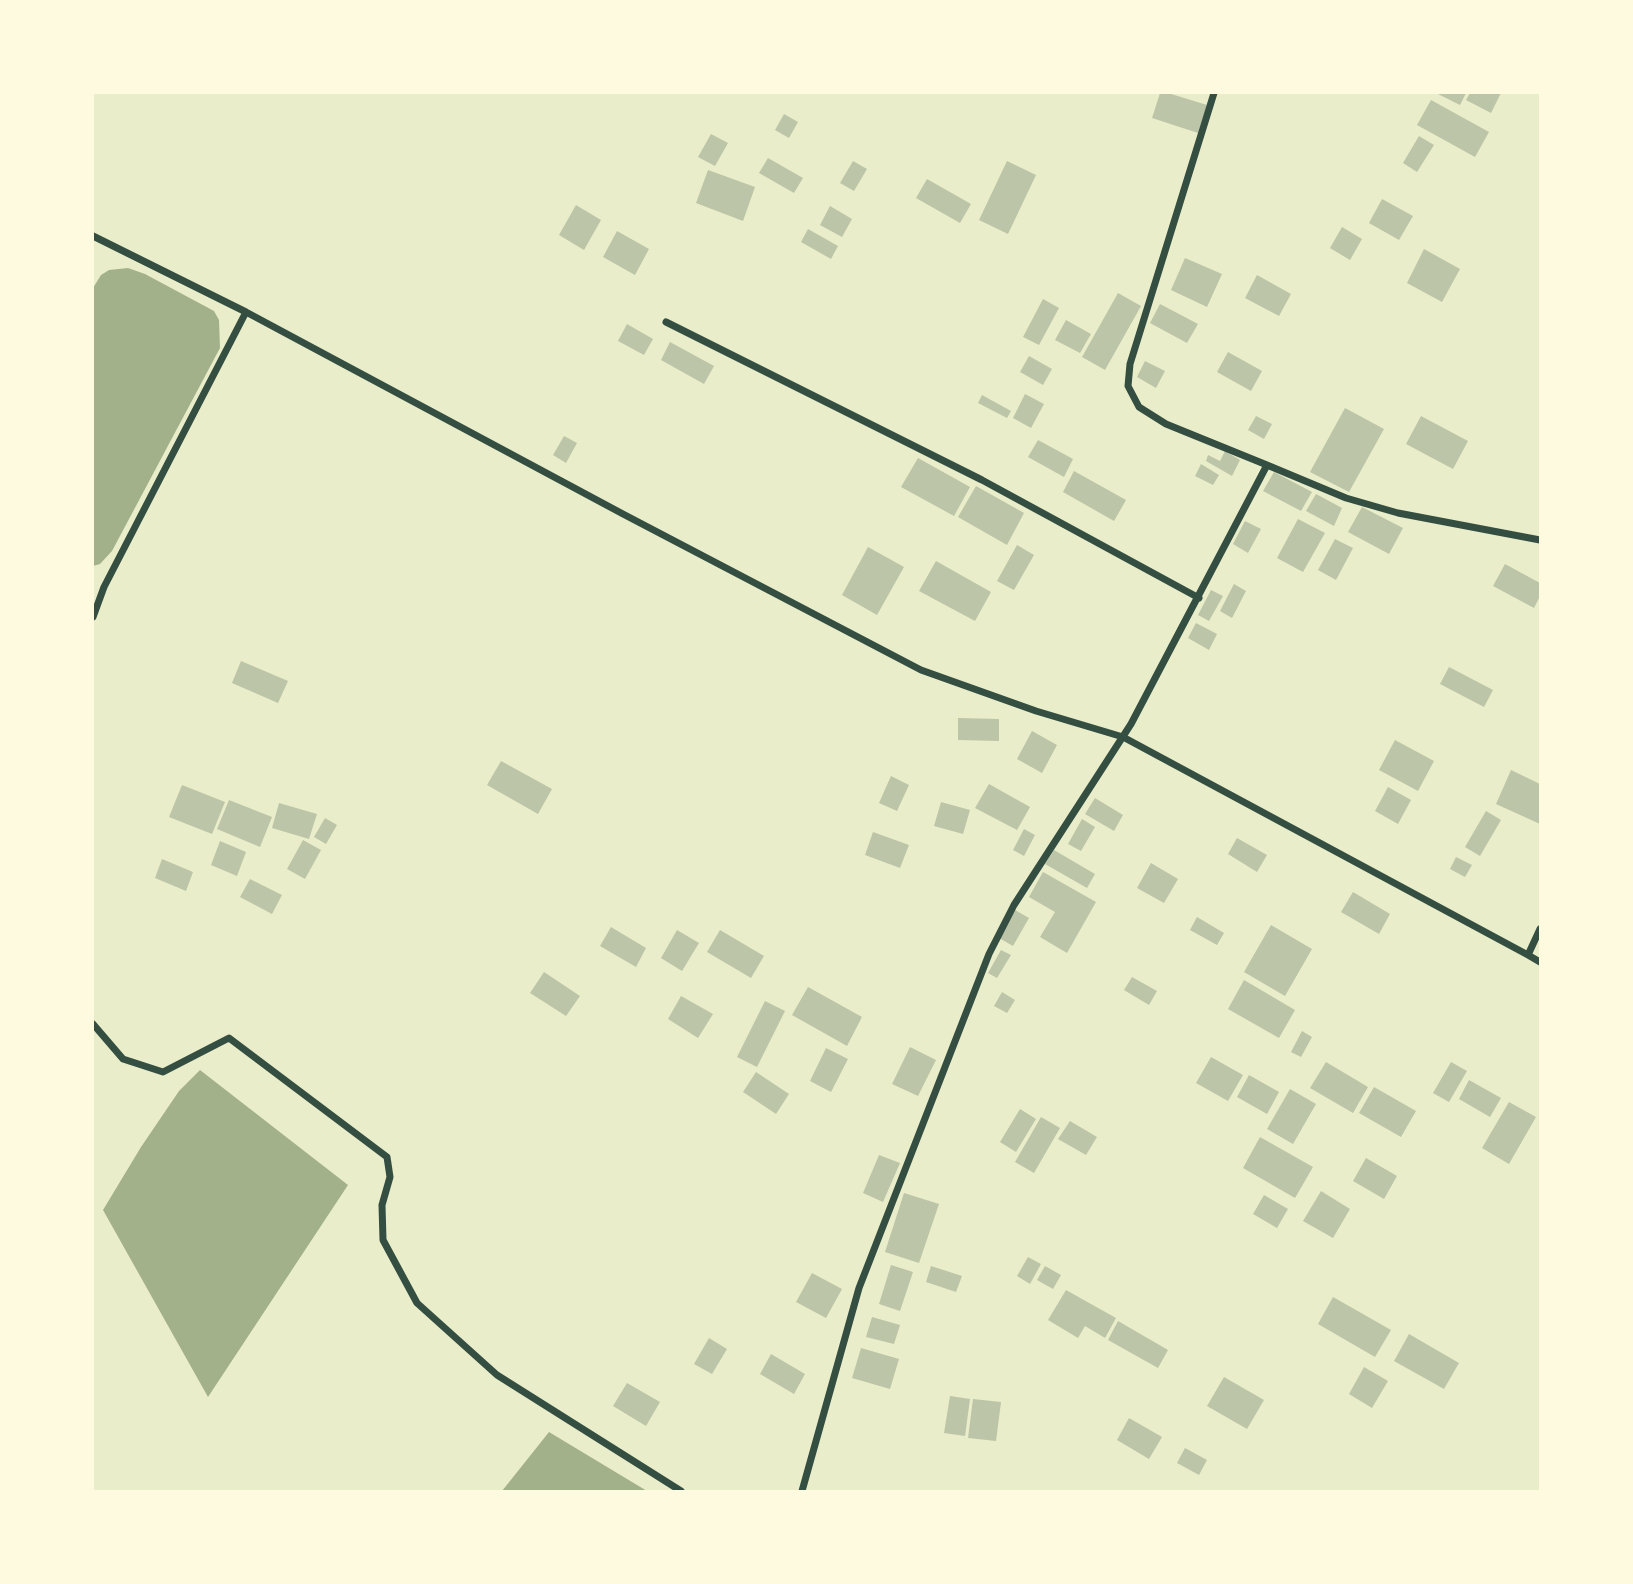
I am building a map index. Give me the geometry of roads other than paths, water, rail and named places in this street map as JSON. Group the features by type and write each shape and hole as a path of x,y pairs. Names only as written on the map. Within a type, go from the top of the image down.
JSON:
{"street":[{"path":"1214,93 1130,364 1129,386 1139,407 1166,424 1346,498 1398,513 1540,540"},
{"path":"93,236 246,312 611,508 921,670 1036,711 1124,737 1540,961"},
{"path":"93,617 104,587 246,312"},
{"path":"666,322 982,480 1199,598"},
{"path":"802,1491 859,1288 984,965 1014,905 1124,737 1268,465"},
{"path":"1528,955 1540,929"},
{"path":"93,1024 123,1059 163,1072 229,1038 387,1157 390,1177 382,1205 383,1240 417,1303 497,1375 681,1491"}]}
